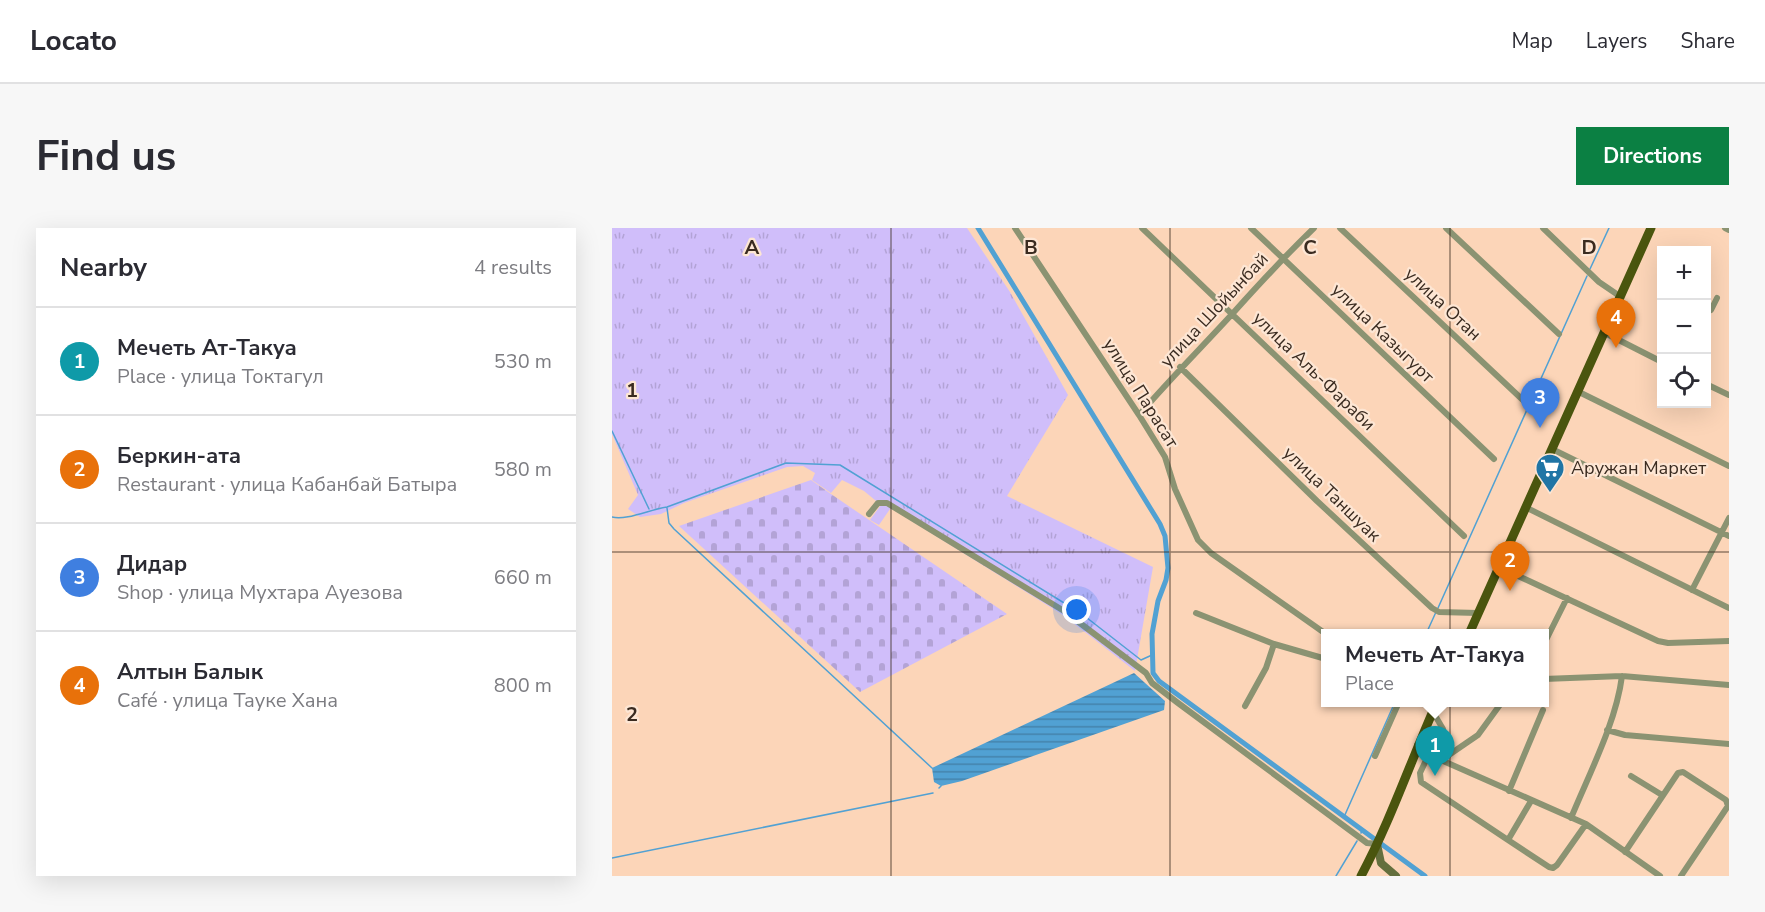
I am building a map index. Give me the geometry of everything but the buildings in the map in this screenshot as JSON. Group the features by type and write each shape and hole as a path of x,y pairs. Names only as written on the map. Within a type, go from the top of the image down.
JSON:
{"main road":[{"path":"1471,629 1651,228"},
{"path":"1361,876 1383,833 1416,747 1435,707"},
{"path":"1377,844 1381,863 1396,876"}],"street":[{"name":"улица Парасат","path":"1015,228 1165,457 1175,489 1198,540 1211,553 1321,630"},
{"name":"улица Аль-Фараби","path":"1142,228 1464,536"},
{"name":"улица Казыгурт","path":"1251,228 1494,459"},
{"name":"улица Шойынбай","path":"1139,415 1180,367 1282,258 1314,228"},
{"name":"улица Отан","path":"1341,228 1525,402"},
{"path":"1446,228 1559,334"},
{"path":"1543,228 1589,272 1621,297"},
{"path":"1711,310 1717,298"},
{"path":"1605,333 1657,359"},
{"name":"улица Таншуак","path":"1180,367 1317,501 1437,611 1478,613"},
{"path":"1711,386 1729,395"},
{"path":"1577,391 1729,465"},
{"path":"1552,449 1729,536"},
{"path":"869,514 878,503 887,503 1064,612 1146,673 1152,683 1197,717 1367,843 1377,844"},
{"path":"1525,507 1729,608"},
{"path":"1692,590 1729,518"},
{"path":"1499,567 1658,641 1668,643 1729,642"},
{"path":"1549,636 1567,598"},
{"path":"1196,613 1274,644 1321,658"},
{"path":"1245,706 1266,668 1274,644"},
{"path":"1549,679 1622,676 1729,685"},
{"path":"1571,818 1607,730 1620,691 1622,676"},
{"path":"1375,756 1397,707"},
{"path":"1416,747 1437,743 1443,732 1435,707"},
{"path":"1440,761 1478,735 1498,707"},
{"path":"1509,791 1543,710"},
{"path":"1607,730 1625,735 1729,744"},
{"path":"1416,747 1428,756 1586,824 1660,876"},
{"path":"1428,756 1420,773 1421,782 1549,867 1553,868 1557,865 1586,824"},
{"path":"1625,852 1678,773 1683,772 1690,775 1726,800 1727,809 1681,876"},
{"path":"1631,776 1662,795"},
{"path":"1508,840 1531,801"}],"green space":[{"path":"612,228 967,228 1010,292 1068,395 1007,496 1153,567 1135,671 1063,615 894,510 890,509 879,525 870,520 881,505 864,491 842,480 831,493 812,480 815,473 803,466 787,467 684,503 661,514 640,517 628,509 638,495 612,434"},
{"path":"811,480 1007,614 860,692 679,526"}],"water":[{"path":"1134,673 1165,701 1164,710 962,781 941,786 934,782 932,768"}],"waterway":[{"path":"978,228 1160,524 1165,536 1168,568 1158,601 1152,634 1153,673 1159,681 1425,876"},
{"path":"1590,269 1609,228"},
{"path":"1438,608 1587,276"},
{"path":"612,431 649,509"},
{"path":"612,517 631,516 667,507 786,463 840,465 1082,614 1141,660 1152,655"},
{"path":"667,508 669,523 674,529 932,768"},
{"path":"1428,629 1436,612"},
{"path":"1344,817 1393,707"},
{"path":"612,858 933,793"},
{"path":"1336,876 1357,841"}],"place":[{"name":"Алтын Балык","path":"1616,348"},
{"name":"Дидар","path":"1540,428"},
{"name":"Аружан Маркет","path":"1550,494"},
{"name":"Беркин-ата","path":"1510,591"},
{"name":"Мечеть Ат-Такуа","path":"1435,776"}]}
